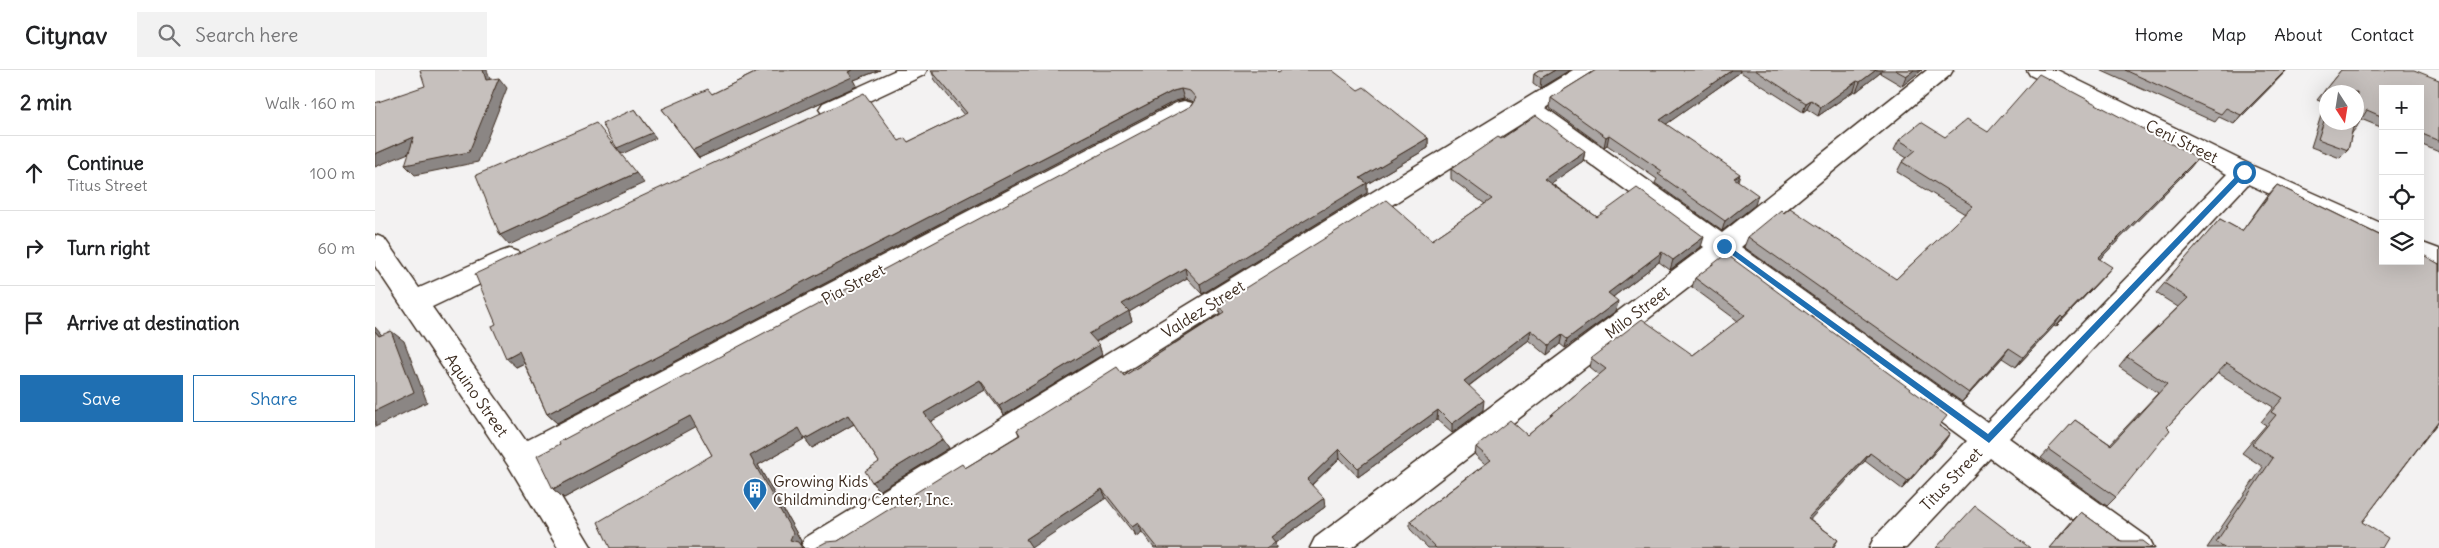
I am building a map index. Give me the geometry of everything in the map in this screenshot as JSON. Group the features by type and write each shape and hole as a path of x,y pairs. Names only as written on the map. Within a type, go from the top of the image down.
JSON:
{"street":[{"path":"808,120 916,70"},
{"name":"Valdez Street","path":"816,548 1589,70"},
{"name":"Milo Street","path":"1327,548 1724,246 1943,70"},
{"name":"Ceni Street","path":"2038,70 2244,172 2379,233"},
{"path":"1529,108 1724,246 2138,548"},
{"name":"Pia Street","path":"521,459 1184,109"},
{"name":"Titus Street","path":"1885,548 2244,172"},
{"name":"Aquino Street","path":"375,244 521,459 576,548"},
{"path":"414,303 530,249"},
{"path":"2424,254 2439,261"}],"building":[{"path":"420,70 483,70 486,80 499,78 469,152 405,165 414,137 375,154 375,103 425,86"},
{"path":"761,70 853,70 848,72 852,77 693,150 662,109 708,89 712,94"},
{"path":"931,70 1276,70 1278,72 1282,70 1332,70 1358,90 1364,87 1428,138 1360,178 1367,183 1200,284 1185,268 1122,304 1129,311 1089,334 1099,345 999,406 980,380 924,413 943,439 872,482 865,471 879,462 848,415 805,439 799,428 750,456 793,533 790,540 798,542 802,548 610,548 598,522 712,455 690,416 553,489 537,456 560,444 559,442 1191,106 1196,98 1190,91 1181,89 1173,91 547,414 519,351 506,358 492,326 496,324 475,274 864,93 899,141 905,138 908,142 967,113"},
{"path":"1539,70 1555,70 1541,78 1534,73"},
{"path":"1596,70 1732,70 1660,120 1740,174 1734,178 1758,195 1725,221 1658,174 1662,171 1609,135 1606,137 1551,98"},
{"path":"1755,70 1876,70 1821,107 1811,100 1806,103"},
{"path":"1895,70 1914,70 1906,76"},
{"path":"2125,70 2286,70 2241,115 2226,108 2221,114"},
{"path":"2341,70 2414,70 2439,80 2439,141 2424,135 2424,85 2379,85 2379,115 2367,110 2364,115 2364,85 2329,85"},
{"path":"2039,74 2198,158 2098,258 2112,267 2063,318 2061,316 2023,357 2009,348 1969,393 1748,237 1781,210 1784,213 1790,208 1896,279 1973,206 1902,162 1916,150 1899,140 1921,122 1945,137 1967,119 1988,132"},
{"path":"635,109 652,133 617,148 602,124"},
{"path":"1536,115 1585,151 1544,179 1597,217 1637,188 1704,237 1673,260 1662,252 1608,293 1618,301 1567,339 1562,335 1549,345 1531,330 1464,381 1484,400 1452,424 1438,410 1358,468 1339,449 1307,480 1324,498 1271,537 1275,542 1266,548 1158,548 1138,523 1132,527 1102,489 1026,539 1032,548 815,548 826,542 838,541 962,464 965,468 1020,435 1017,430 1117,367 1124,376 1224,312 1218,305 1386,200 1432,240 1492,199 1451,169 1498,137 1501,139"},
{"path":"596,123 636,173 500,235 476,175"},
{"path":"2321,130 2352,130 2348,150 2318,139"},
{"path":"2277,185 2379,235 2379,265 2424,265 2424,255 2439,264 2439,420 2362,522 2388,538 2382,548 2226,548 2216,542 2273,458 2252,444 2276,415 2271,412 2283,398 2227,363 2167,427 2170,430 2116,497 2048,449 2075,420 2111,445 2167,384 2127,357 2188,298 2164,283 2220,219 2242,231"},
{"path":"1726,254 1947,416 1939,426 1950,433 1908,481 1870,453 1808,518 1838,540 1831,548 1436,548 1410,521 1491,460 1476,447 1510,420 1527,435 1606,369 1591,358 1642,319 1693,355 1745,315 1695,278"},
{"path":"375,331 379,336 391,331 414,392 375,411"},
{"path":"1975,506 2030,548 1936,548"},
{"path":"2081,512 2121,541 2143,541 2152,548 2050,548"}],"place":[{"name":"Growing Kids Childminding Center, Inc.","path":"755,511"}],"route":[{"path":"1724,246 1989,439 2244,172"}]}
